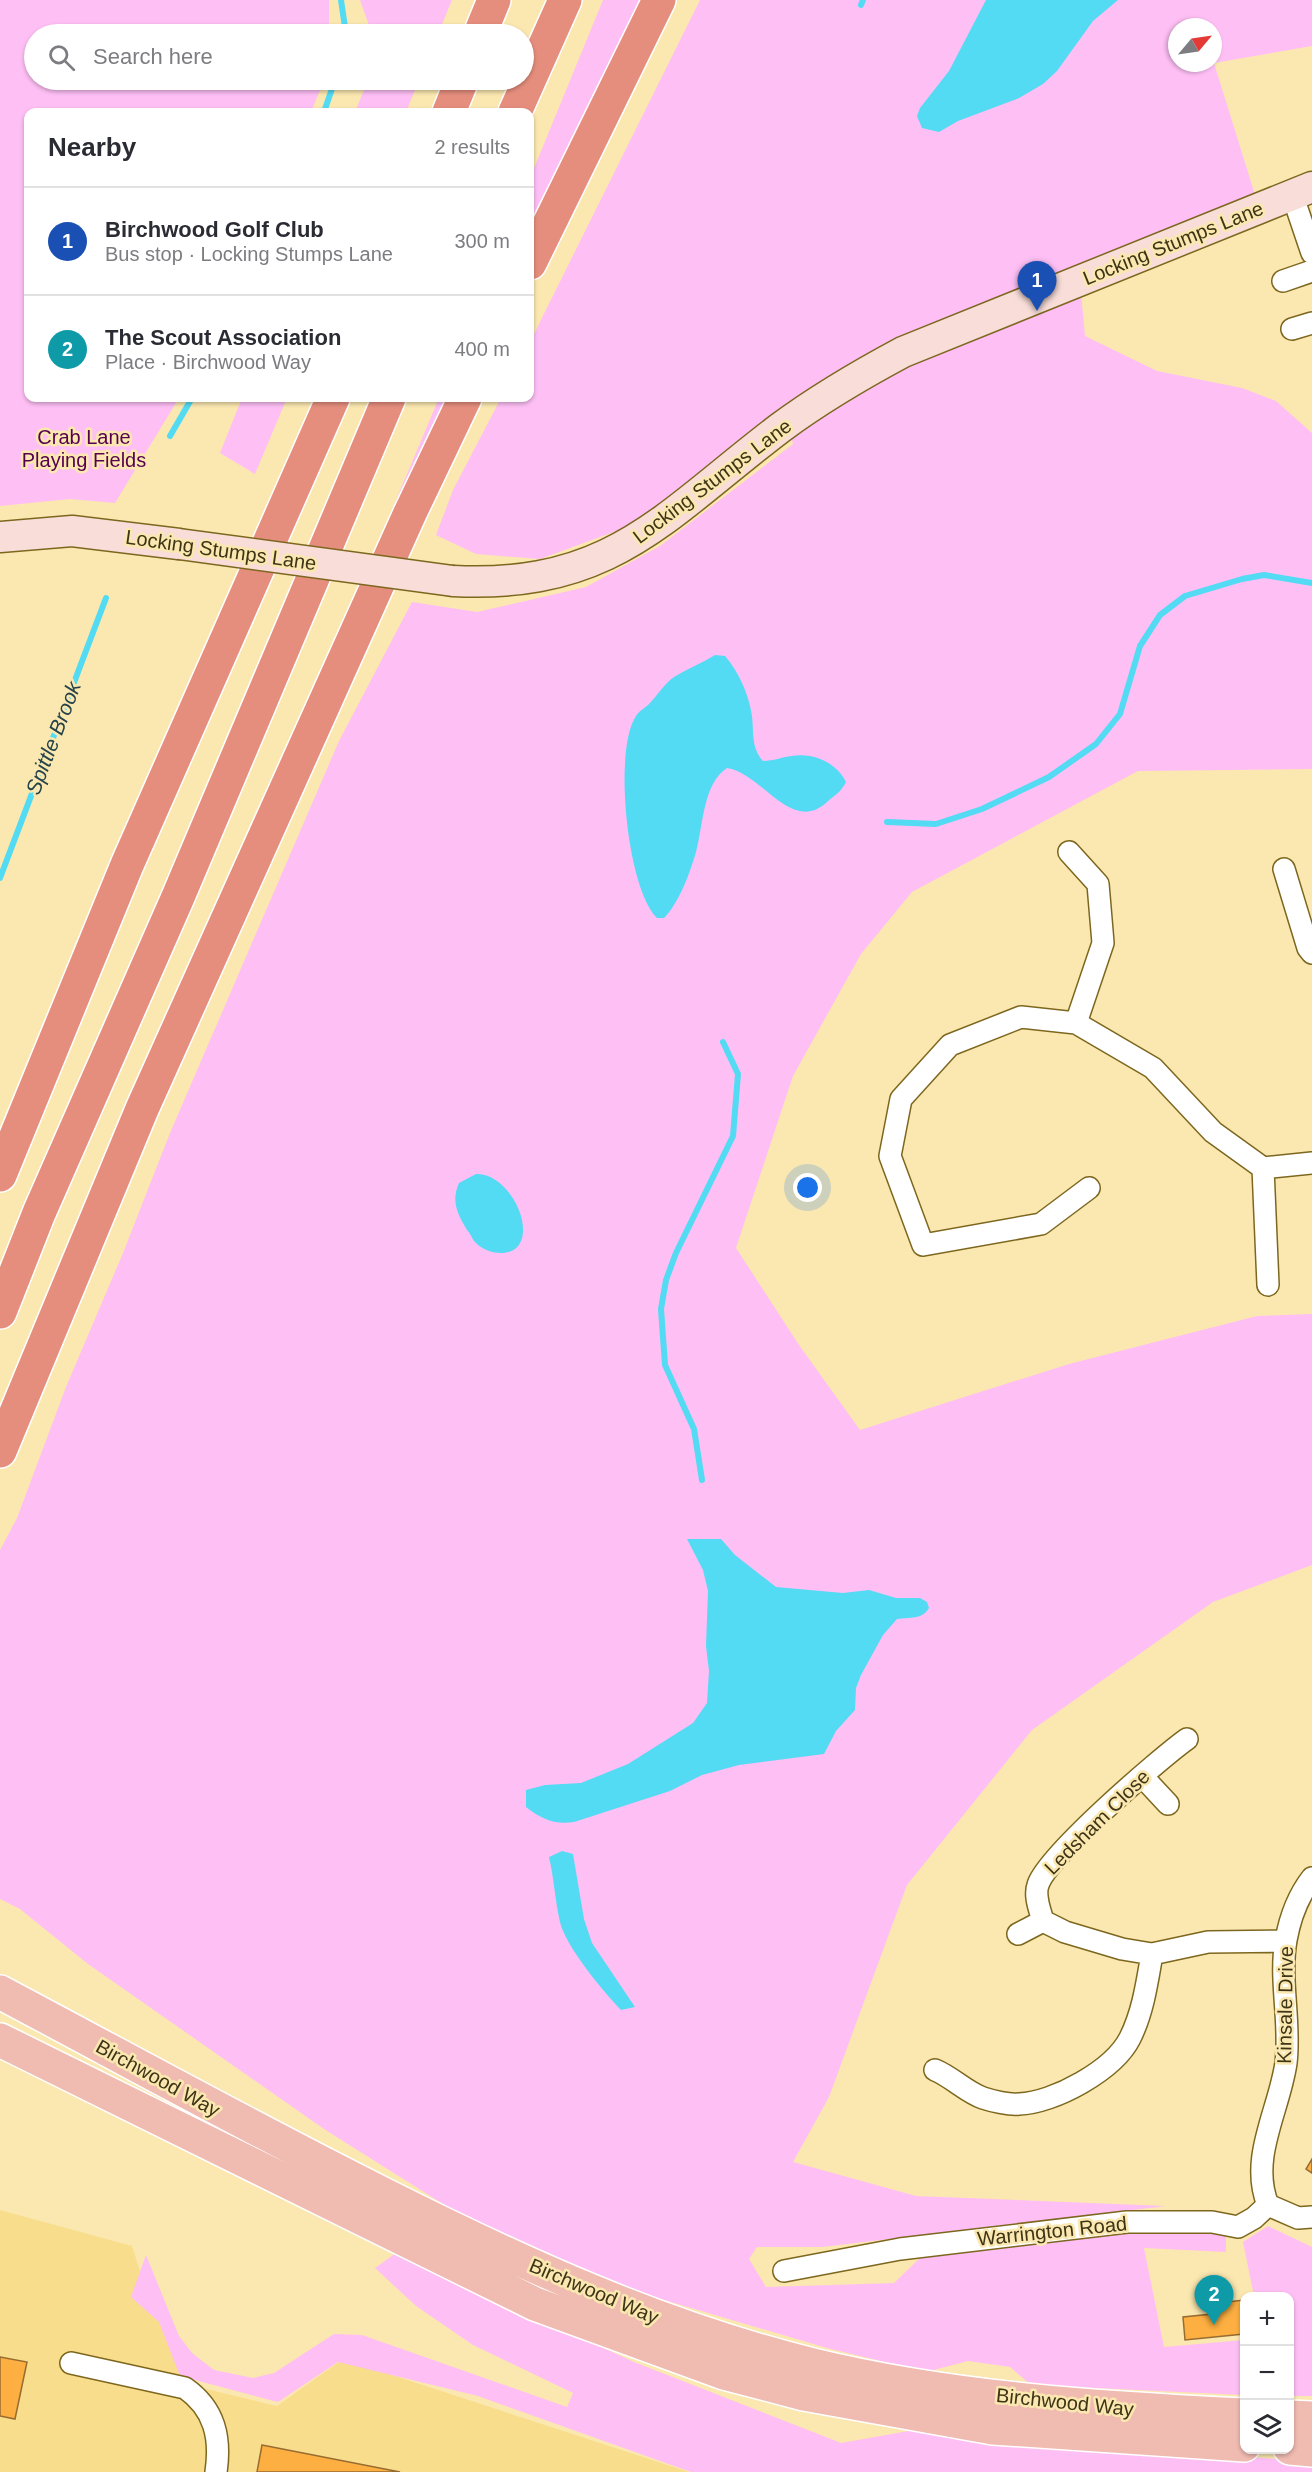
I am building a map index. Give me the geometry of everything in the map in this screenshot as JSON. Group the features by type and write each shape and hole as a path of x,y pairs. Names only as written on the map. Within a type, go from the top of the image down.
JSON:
{"highway":[{"path":"471,24 479,0"},
{"path":"484,24 494,0"},
{"path":"534,38 549,0"},
{"path":"534,70 566,0"},
{"path":"534,254 659,0"},
{"path":"441,108 448,90"},
{"path":"451,108 458,90"},
{"path":"506,108 513,90"},
{"path":"517,108 525,90"},
{"path":"0,1175 127,865 331,402"},
{"path":"0,1312 39,1213 178,897 387,402"},
{"path":"0,1451 142,1109 405,524 463,402"}],"main road":[{"name":"Birchwood Way","path":"0,1992 227,2116 488,2247 655,2318 729,2358"},
{"name":"Birchwood Way","path":"0,2040 535,2304 993,2428 1240,2445"},
{"name":"Birchwood Way","path":"809,2380 944,2390 1150,2410 1240,2415"},
{"path":"1294,2417 1312,2418"},
{"path":"1294,2448 1312,2450"}],"street":[{"path":"1302,191 1312,253"},
{"name":"Locking Stumps Lane","path":"0,537 72,531 453,581 491,583 528,580 595,561 638,540 683,507 780,428 840,386 903,352 1302,191"},
{"path":"1282,281 1312,271"},
{"path":"1292,329 1312,323"},
{"path":"1069,852 1098,884 1104,943 1076,1023"},
{"path":"1284,869 1308,948 1312,953"},
{"path":"1089,1188 1041,1224 923,1245 890,1156 901,1099 950,1045 1021,1017 1076,1023 1153,1068 1213,1132 1263,1168 1312,1163"},
{"path":"1263,1168 1268,1285"},
{"name":"Ledsham Close","path":"1043,1921 1036,1891 1048,1867 1142,1776 1187,1739"},
{"path":"1142,1776 1167,1804"},
{"name":"Kinsale Drive","path":"1268,2205 1260,2177 1262,2155 1281,2091 1286,2061 1288,2031 1283,1961 1297,1902 1312,1878"},
{"path":"1018,1934 1043,1921 1088,1939 1152,1954 1208,1942 1286,1941"},
{"path":"935,2070 981,2098 1019,2104 1058,2094 1088,2079 1118,2057 1129,2040 1146,1994 1152,1954"},
{"path":"1268,2205 1298,2218 1312,2217"},
{"name":"Warrington Road","path":"784,2271 900,2249 1128,2222 1212,2222 1238,2227 1254,2218 1268,2205"},
{"path":"71,2363 185,2388 197,2397 214,2424 219,2440 216,2472"}],"shaded area":[{"path":"0,2210 132,2246 151,2305 198,2387 277,2406 343,2359 689,2472 0,2472"}],"green space":[{"name":"Crab Lane Playing Fields","path":"0,0 329,0 329,24 24,24 24,90 320,90 313,108 24,108 24,402 177,402 115,503 70,499 0,506"},
{"path":"360,0 452,0 442,24 368,24"},
{"path":"603,0 648,0 534,227 534,168"},
{"path":"700,0 1312,0 1312,46 1222,62 1222,18 1168,18 1168,72 1217,72 1256,198 1079,272 1085,336 1157,371 1242,388 1276,401 1312,433 1312,769 1138,771 912,892 861,954 793,1076 736,1248 799,1345 860,1430 1069,1364 1257,1316 1312,1314 1312,1565 1213,1602 1032,1730 907,1885 829,2097 793,2162 916,2196 1166,2206 822,2247 757,2247 749,2259 766,2287 894,2283 923,2255 1147,2230 1226,2230 1226,2252 1144,2248 1164,2347 1240,2340 1240,2395 1031,2385 1010,2367 968,2361 926,2372 827,2348 620,2287 489,2233 324,2129 88,1964 20,1909 0,1899 0,1550 17,1518 66,1387 123,1253 170,1133 339,741 412,602 477,612 586,587 660,546 793,444 785,413 630,526 540,559 476,554 436,535 453,490 499,402 534,402 534,334"},
{"path":"364,90 415,90 408,108 357,108"},
{"path":"240,402 285,402 255,474 220,453"},
{"path":"437,402 448,402 378,543"},
{"path":"1268,2226 1312,2247 1312,2396 1294,2396 1294,2292 1253,2292 1243,2242"},
{"path":"396,2253 634,2362 841,2443 914,2430 1312,2462 1312,2472 691,2472 478,2396 338,2362 278,2402 180,2376 159,2322 131,2297 146,2255 179,2336 192,2353 214,2370 253,2378 274,2373 334,2334 362,2335 567,2407 573,2393 473,2345 416,2306 375,2268"}],"water":[{"path":"986,0 1118,0 1093,21 1057,71 1043,84 1019,98 958,121 939,132 922,128 917,116 920,108 949,71"},
{"path":"715,655 725,656 743,684 751,708 755,745 763,761 800,755 816,757 837,769 846,782 840,791 827,802 814,810 801,811 789,807 740,772 727,768 719,775 708,795 696,852 683,887 664,918 657,918 647,902 638,879 631,850 625,787 625,758 629,733 637,714 664,686 679,674"},
{"path":"476,1174 486,1175 496,1180 505,1188 518,1208 523,1231 521,1241 512,1251 492,1252 479,1246 460,1218 455,1201 459,1183"},
{"path":"687,1539 721,1539 735,1555 776,1587 843,1593 869,1590 896,1598 920,1598 927,1602 929,1608 919,1616 897,1619 883,1635 856,1688 855,1710 836,1731 824,1754 739,1765 702,1775 670,1791 574,1822 554,1822 537,1815 526,1807 526,1790 545,1785 581,1783 628,1764 693,1723 707,1703 708,1591 703,1570"},
{"path":"562,1851 573,1854 584,1919 592,1943 635,2007 621,2010 586,1968 564,1932 558,1914 549,1857"}],"building":[{"path":"1312,2159 1312,2173 1306,2169"},
{"path":"1240,2300 1240,2334 1185,2340 1183,2317 1212,2314 1210,2304"},
{"path":"0,2357 27,2362 15,2419 0,2416"},
{"path":"262,2445 400,2472 257,2472"}],"waterway":[{"name":"Spittle Brook","path":"341,0 345,24"},
{"path":"861,5 863,0"},
{"name":"Spittle Brook","path":"325,108 332,90"},
{"name":"Spittle Brook","path":"170,436 190,402"},
{"path":"887,822 936,824 982,809 1049,777 1096,744 1120,714 1140,646 1160,615 1185,596 1264,575 1312,583"},
{"name":"Spittle Brook","path":"0,878 106,598"},
{"path":"702,1480 694,1429 665,1365 661,1309 666,1280 676,1253 733,1136 738,1074 723,1042"}],"place":[{"name":"Birchwood Golf Club","path":"1037,311"},
{"name":"The Scout Association","path":"1214,2325"}]}
